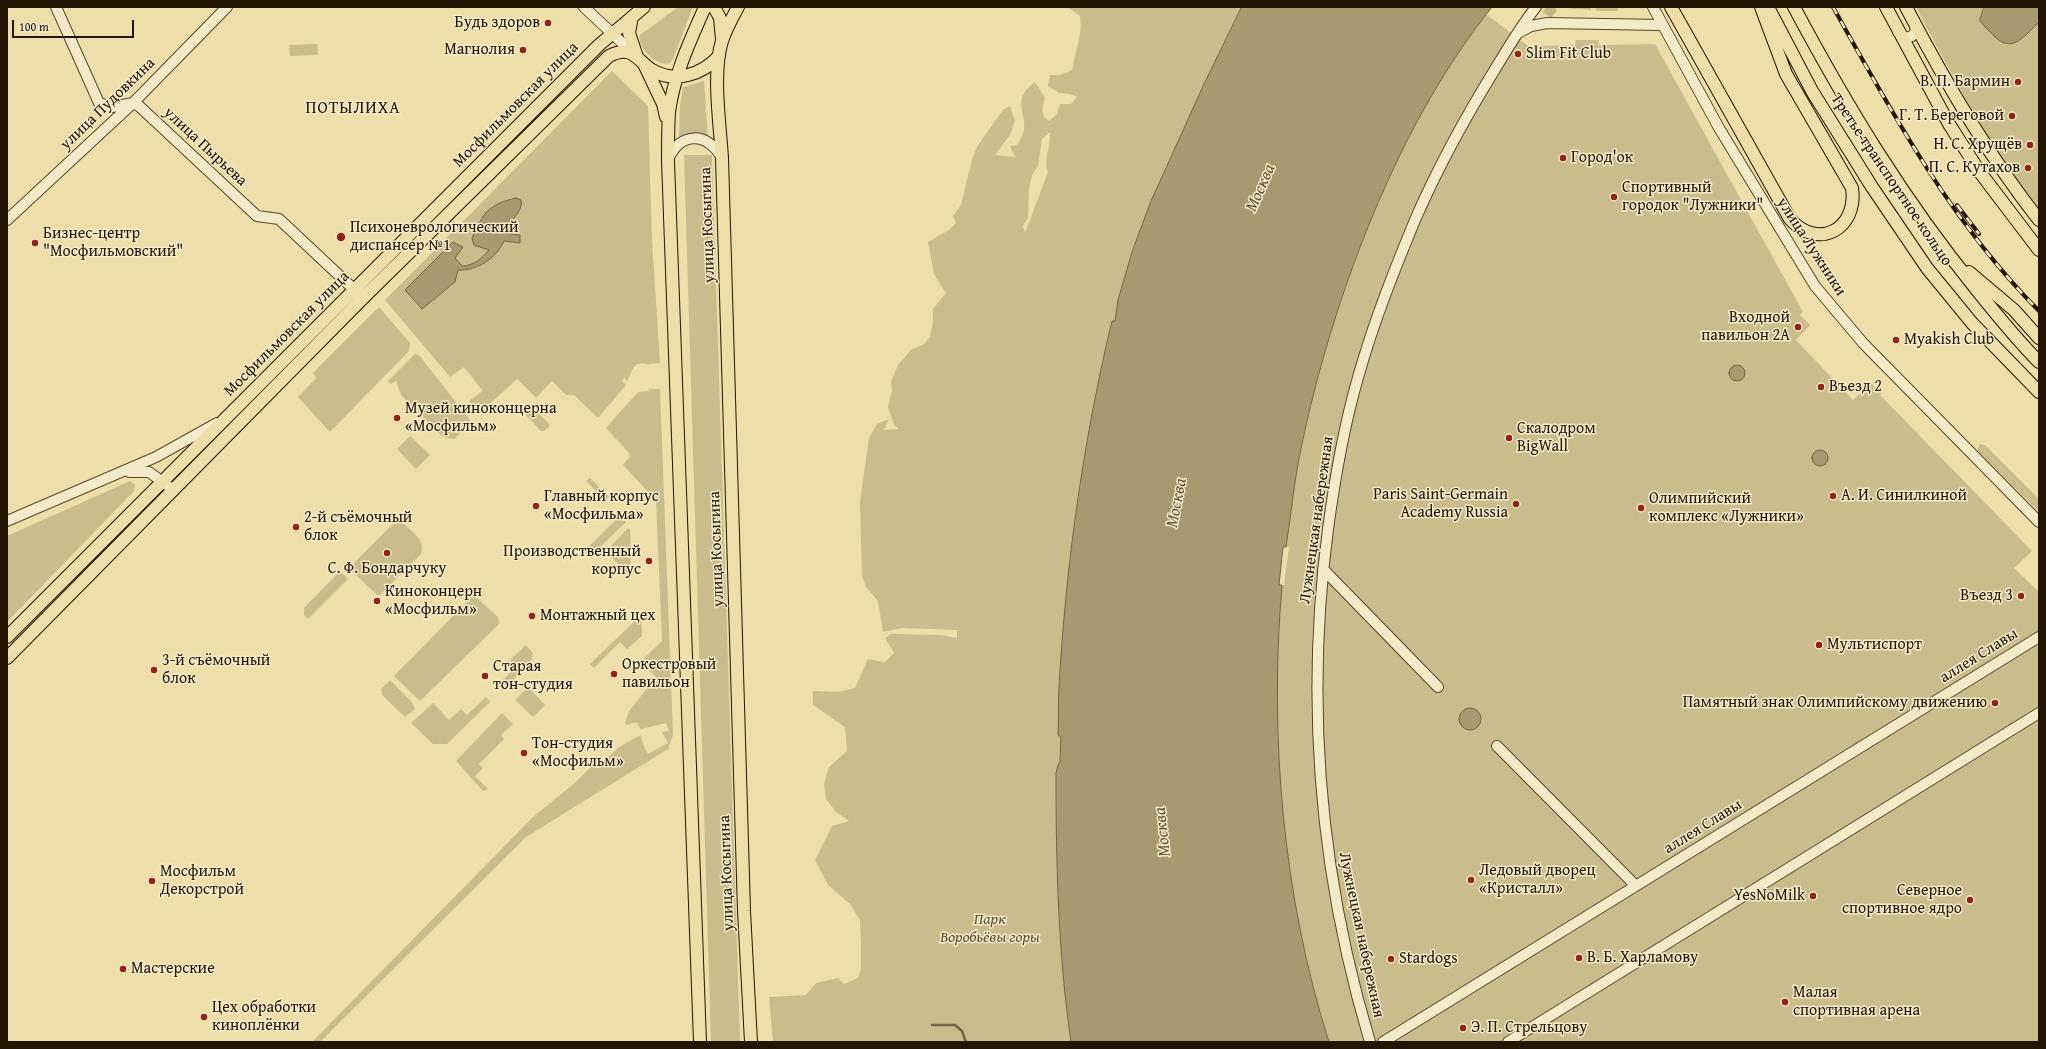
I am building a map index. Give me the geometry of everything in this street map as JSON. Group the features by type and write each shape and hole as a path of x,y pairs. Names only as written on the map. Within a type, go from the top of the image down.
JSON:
{"main road":[{"name":"Мосфильмовская улица","path":"7,637 611,33 644,7"},
{"path":"668,127 672,98 683,57 705,7"},
{"name":"улица Косыгина","path":"714,7 720,18 722,41"},
{"name":"улица Косыгина","path":"738,7 722,41 719,56 718,91 722,158 744,911 751,1042"},
{"path":"1671,7 1738,125 1786,214 1794,225 1810,233 1822,234 1834,231 1845,223 1852,210 1852,188 1786,74 1761,7"},
{"name":"Третье транспортное кольцо","path":"1768,7 1816,97 1872,187 1927,268 1972,323 2039,392"},
{"name":"Третье транспортное кольцо","path":"1794,7 1833,79 1891,175 1947,253 2016,338 2039,362"},
{"path":"1886,7 1898,32 1949,124 1979,171 2039,250"},
{"path":"1906,7 1969,121 1998,166 2039,220"},
{"path":"632,16 628,33 663,104 668,127"},
{"name":"Мосфильмовская улица","path":"7,658 172,489 363,298 609,56 621,52 628,52 641,61"},
{"path":"641,61 658,74 677,77 700,71 719,56"},
{"name":"улица Косыгина","path":"668,127 700,1042"},
{"path":"1947,253 2014,310 2039,338"}],"street":[{"path":"56,7 99,103 112,107 133,103"},
{"name":"улица Пудовкина","path":"7,220 133,103 227,7"},
{"path":"584,7 641,61"},
{"name":"Лужнецкая набережная","path":"1370,1042 1337,908 1320,790 1316,684 1323,569 1334,487 1344,431 1358,375 1382,302 1431,184 1471,108 1517,34 1536,7"},
{"name":"улица Лужники","path":"1654,7 1662,25 1719,128 1815,286 1863,343 2039,522"},
{"path":"1538,24 1546,15"},
{"path":"1517,34 1538,24 1561,22 1662,25"},
{"path":"1898,32 1906,38 1912,36 1916,30 1915,24"},
{"name":"улица Пырьева","path":"133,103 257,216 279,219 363,298"},
{"path":"668,161 677,146 685,141 694,139 703,140 712,144 722,158"},
{"path":"7,521 125,472 178,446 223,420"},
{"path":"125,472 149,472 163,480 172,489"},
{"path":"1323,569 1438,687"},
{"name":"аллея Славы","path":"1383,1042 2039,637"},
{"path":"1508,1042 2039,713"},
{"path":"1497,746 1636,886"}],"green space":[{"path":"678,7 693,7 673,59 670,63 665,64 654,60 649,55 641,45 640,35"},
{"name":"Парк Воробьёвы горы","path":"1068,7 1242,7 1204,84 1151,201 1132,252 1118,300 1115,321 1112,321 1101,366 1084,457 1066,595 1059,693 1058,735 1061,737 1060,762 1056,773 1059,908 1063,975 1071,1042 773,1042 769,997 806,995 816,983 838,978 844,984 858,978 861,969 860,920 850,904 828,885 815,860 832,826 849,821 836,812 826,799 824,785 829,767 847,751 845,727 813,705 813,691 838,692 855,688 868,659 885,662 894,653 885,638 891,634 942,635 957,638 957,630 903,628 883,632 878,601 866,587 862,576 860,502 869,438 877,424 889,419 884,430 899,429 894,425 888,407 892,391 891,381 898,365 911,350 924,344 930,337 933,321 933,309 946,293 934,274 928,242 949,230 956,223 953,216 961,205 972,159 978,145 1003,110 1010,106 1015,120 1010,135 995,155 1015,157 1010,146 1017,145 1023,135 1024,119 1021,105 1022,98 1026,90 1035,82 1045,98 1042,111 1046,119 1049,121 1057,114 1060,104 1071,104 1077,97 1070,94 1059,93 1048,86 1050,75 1060,75 1072,70 1080,36 1080,16","holes":["1050,132 1046,163 1048,172 1025,233 1023,226 1028,218 1029,189 1032,175 1038,166 1042,139"]},
{"path":"1591,7 1591,10 1567,8"},
{"path":"1596,7 1618,7 1618,11 1596,11"},
{"path":"1916,7 1984,7 1980,21 2006,45 2020,40 2039,22 2039,208 1988,135 1944,60"},
{"name":"Олимпийский комплекс «Лужники»","path":"1486,14 1528,46 1575,45 1576,40 1599,40 1599,45 1655,44 1803,312 1800,315 1810,325 1796,340 1853,400 1871,383 1881,393 1880,395 2032,551 2014,568 2039,592 2039,1042 1329,1042 1313,987 1300,931 1290,874 1283,816 1279,758 1277,700 1278,642 1282,585 1284,585 1289,547 1286,547 1297,469 1319,372 1349,277 1366,231 1408,140 1437,86"},
{"path":"317,44 318,55 290,56 289,45"},
{"path":"612,71 648,106 652,241 660,363 636,365 627,381 624,378 622,381 626,385 598,418 574,395 566,395 552,381 536,398 517,379 484,409 475,408 469,401 483,391 464,367 450,377 385,300","holes":["516,198 518,215 502,233 478,268 458,270 455,282 422,309 405,290 463,248 455,258 462,266 470,265 481,259 490,250 491,206"]},
{"path":"704,81 708,137 679,137 680,106 683,87"},
{"path":"684,155 712,155 740,1042 711,1042"},
{"path":"379,307 410,343 409,351 330,432 298,397 316,378 313,373"},
{"path":"415,354 419,355 470,420 470,423 454,439 443,437 401,395 396,381 391,384 388,381"},
{"path":"647,389 660,389 673,735 668,749 526,837 320,1042 312,1042 533,817 576,782 593,765 602,763 619,747 641,735 642,742 648,754 668,743 662,732 669,731 666,723 641,729 636,722 627,725 625,723 629,711 656,677 640,662 662,641 656,500 623,465 630,457 629,453 606,428 638,392 650,391"},
{"path":"529,406 533,407 549,424 549,427 544,431 541,431 524,413 525,409"},
{"path":"410,436 430,455 416,469 397,449"},
{"path":"1980,444 1985,445 2039,499 2039,512 1977,450"},
{"path":"590,478 609,497 605,500 586,481"},
{"path":"130,481 135,485 134,491 7,622 7,536"},
{"path":"620,516 626,522 593,554 589,555 583,552"},
{"path":"395,522 402,522 417,536 421,544 421,554 380,595 377,595 352,571 351,566"},
{"path":"628,528 630,529 631,572 628,574 610,556 608,549"},
{"path":"338,573 343,574 348,579 308,619 304,615 304,608"},
{"path":"472,597 476,597 498,617 499,624 420,701 394,676"},
{"path":"641,615 642,636 627,649 620,642 594,668 590,664"},
{"path":"526,645 533,653 531,662 502,691 497,686 516,667 510,660"},
{"path":"390,680 411,701 415,709 405,717 382,695 381,689"},
{"path":"528,687 545,705 533,717 515,700"},
{"path":"486,697 490,702 447,744 433,744 411,723 433,703 449,720 461,709 467,715"},
{"path":"502,713 513,724 501,735 504,739 479,764 483,768 475,776 488,789 483,791 456,761"}],"water":[{"name":"Москва","path":"1242,7 1492,7 1456,56 1424,109 1394,167 1368,226 1345,288 1326,349 1310,410 1297,469 1286,547 1283,547 1279,585 1282,585 1278,642 1277,700 1283,816 1290,874 1300,931 1313,987 1329,1042 1071,1042 1063,975 1059,908 1056,773 1060,762 1061,737 1058,735 1059,693 1066,595 1084,457 1092,412 1112,321 1115,321 1118,300 1132,252 1151,201 1204,84"},
{"path":"1984,7 2039,7 2039,22 2030,32 2015,43 2003,43 1980,21"},
{"path":"516,198 521,200 520,208 504,233 520,235 520,243 504,241 496,253 486,262 479,266 465,270 458,270 455,282 422,309 405,290 453,242 463,247 455,258 462,266 470,265 481,259 489,250 474,245 472,238 480,222 492,207"},
{"path":"1737,365 1744,370 1745,373 1740,380 1737,381 1730,376 1729,373 1734,366"},
{"path":"1820,450 1826,452 1828,458 1826,464 1820,466 1814,464 1812,458 1814,452"},
{"path":"1470,708 1478,711 1481,719 1478,727 1470,730 1462,727 1459,719 1462,711"}],"waterway":[{"path":"932,1025 955,1025 962,1031 966,1042"}],"tunnel":[{"path":"1547,15 1553,7"}],"railway":[{"path":"1833,7 1878,88 1951,205 2008,277 2039,311"},
{"path":"1957,205 1979,234"}],"place":[{"name":"Будь здоров","path":"548,23"},
{"name":"Магнолия","path":"523,50"},
{"name":"Slim Fit Club","path":"1518,54"},
{"name":"В. П. Бармин","path":"2018,82"},
{"name":"Г. Т. Береговой","path":"2012,116"},
{"name":"Н. С. Хрущёв","path":"2030,145"},
{"name":"Город'ок","path":"1563,158"},
{"name":"П. С. Кутахов","path":"2028,168"},
{"name":"Спортивный городок \"Лужники\"","path":"1614,197"},
{"name":"Психоневрологический диспансер №1","path":"341,237"},
{"name":"Бизнес-центр \"Мосфильмовский\"","path":"35,243"},
{"name":"Входной павильон 2A","path":"1798,327"},
{"name":"Myakish Club","path":"1896,340"},
{"name":"Въезд 2","path":"1821,387"},
{"name":"Музей киноконцерна «Мосфильм»","path":"397,418"},
{"name":"Скалодром BigWall","path":"1509,438"},
{"name":"А. И. Синилкиной","path":"1833,496"},
{"name":"Paris Saint-Germain Academy Russia","path":"1516,504"},
{"name":"Главный корпус «Мосфильма»","path":"536,506"},
{"name":"Олимпийский комплекс «Лужники»","path":"1641,508"},
{"name":"2-й съёмочный блок","path":"296,527"},
{"name":"С. Ф. Бондарчуку","path":"387,553"},
{"name":"Производственный корпус","path":"649,561"},
{"name":"Въезд 3","path":"2021,596"},
{"name":"Киноконцерн «Мосфильм»","path":"377,601"},
{"name":"Монтажный цех","path":"532,616"},
{"name":"Мультиспорт","path":"1819,645"},
{"name":"3-й съёмочный блок","path":"154,670"},
{"name":"Оркестровый павильон","path":"614,674"},
{"name":"Старая тон-студия","path":"485,676"},
{"name":"Памятный знак Олимпийскому движению","path":"1995,703"},
{"name":"Тон-студия «Мосфильм»","path":"524,753"},
{"name":"Ледовый дворец «Кристалл»","path":"1471,880"},
{"name":"Мосфильм Декорстрой","path":"152,881"},
{"name":"YesNoMilk","path":"1813,896"},
{"name":"Северное спортивное ядро","path":"1970,900"},
{"name":"В. Б. Харламову","path":"1579,958"},
{"name":"Stardogs","path":"1391,959"},
{"name":"Мастерские","path":"123,969"},
{"name":"Малая спортивная арена","path":"1785,1002"},
{"name":"Цех обработки киноплёнки","path":"204,1017"},
{"name":"Э. П. Стрельцову","path":"1463,1028"}],"district":[{"name":"ПОТЫЛИХА","path":"353,109"}]}
